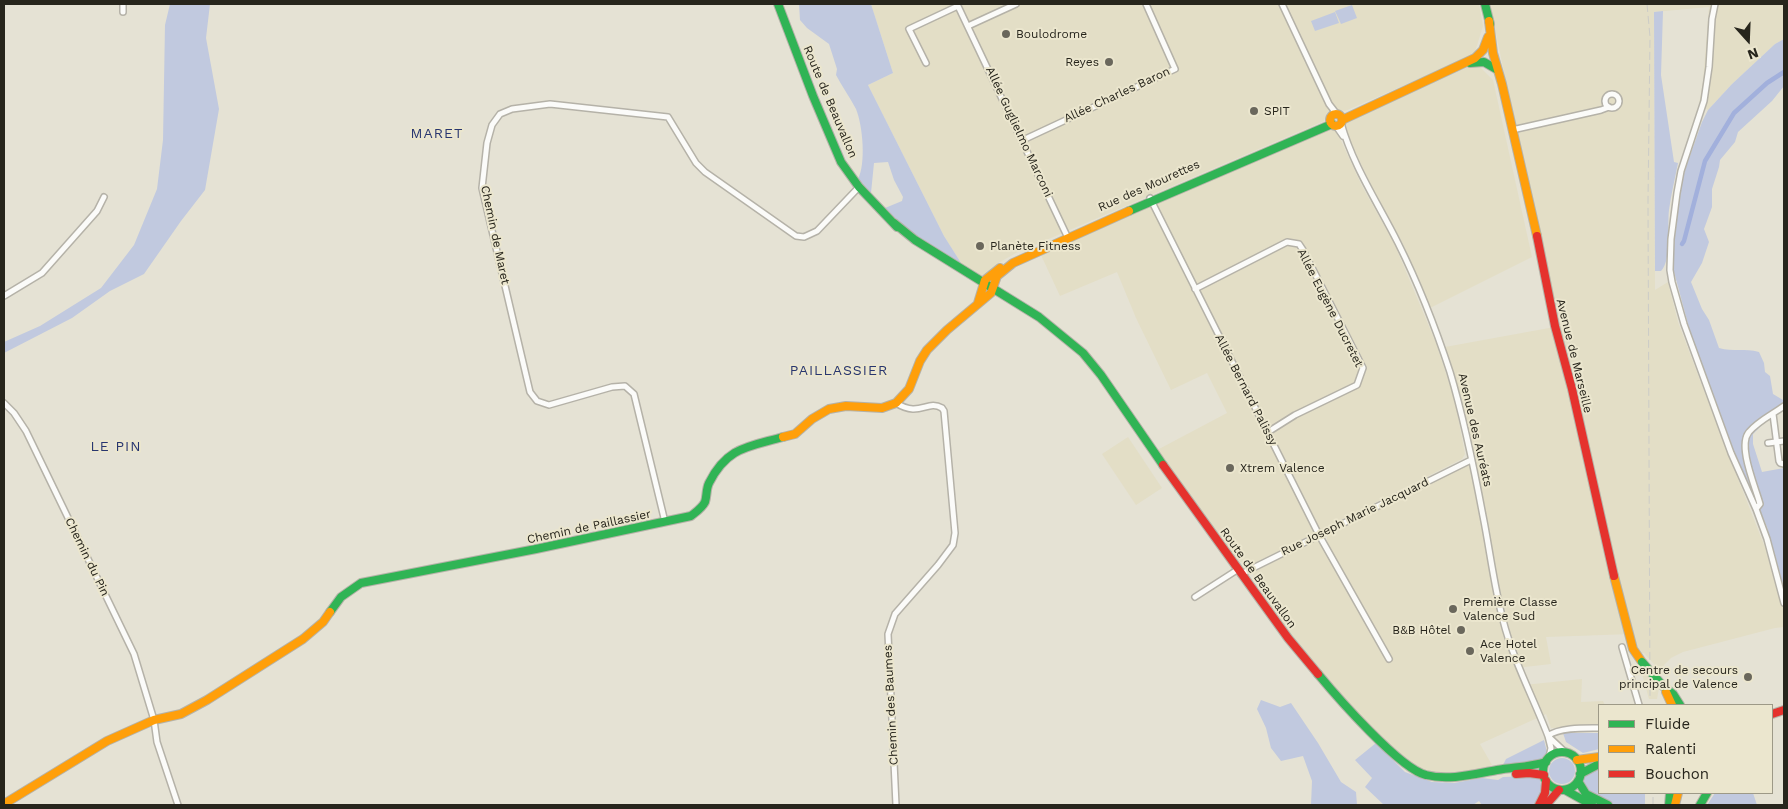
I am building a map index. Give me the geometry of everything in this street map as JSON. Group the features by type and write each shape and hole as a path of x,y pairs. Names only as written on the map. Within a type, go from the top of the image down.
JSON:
{"main road":[{"name":"Route de Beauvallon","path":"778,4 812,96 833,144 850,176 859,187 894,223 915,240 1062,335 1083,352 1238,572 1316,672 1362,723 1416,772 1436,778 1454,778 1476,774"},
{"path":"1485,4 1502,84"},
{"name":"Avenue de Marseille","path":"1489,21 1496,69 1502,84 1530,204 1554,326 1572,389 1623,615 1633,648 1642,662 1679,704"},
{"path":"1489,31 1486,47 1480,58 1496,69"},
{"name":"Rue des Mourettes","path":"984,286 992,274 1018,256 1495,53"},
{"name":"Rue des Mourettes","path":"992,291 997,276 1013,263 1068,236"},
{"path":"977,304 984,286"},
{"path":"896,403 910,389 920,361 927,350 992,291"},
{"name":"Chemin de Paillassier","path":"4,804 107,741 154,720 170,717 191,709 303,639 323,622 342,597 361,583 691,516 705,502 708,485 722,462 729,455 740,449 795,434 812,419 829,409 846,406 882,408 896,403"},
{"name":"Avenue de Marseille","path":"1663,686 1672,704"},
{"path":"1476,774 1501,769 1530,767 1548,760 1557,753 1566,753 1577,760 1598,757"},
{"path":"1540,805 1545,793 1544,778 1548,760"},
{"path":"1577,760 1580,769 1580,788 1588,796 1608,805"},
{"path":"1546,805 1562,790 1575,785 1579,777 1598,765"},
{"path":"1476,774 1529,773 1544,778 1549,785 1592,805"},
{"path":"1700,805 1706,794"},
{"path":"1705,805 1711,794"}],"street":[{"path":"123,4 123,12"},
{"path":"968,26 1016,4"},
{"name":"Allée Charles Baron","path":"1023,140 1175,69 1146,4"},
{"name":"Avenue des Auréats","path":"1282,4 1368,188 1398,243 1434,328 1456,394 1471,460 1497,595 1509,643 1548,736 1551,748 1548,760"},
{"path":"1715,4 1704,101 1684,163 1677,193 1671,239 1670,270 1691,345 1706,381 1731,453 1756,509 1784,603"},
{"path":"926,63 909,30 958,5"},
{"name":"Allée Guglielmo Marconi","path":"958,5 1068,236"},
{"name":"Chemin de Maret","path":"664,522 634,394 625,386 612,387 549,405 537,401 530,392 482,188 487,143 492,125 500,114 512,110 550,104 668,118 696,163 705,172 796,236 804,237 817,230 859,187"},
{"path":"1512,130 1601,110 1609,106"},
{"path":"4,296 42,273 97,212 104,197"},
{"name":"Allée Bernard Palissy","path":"1150,200 1319,535 1389,659"},
{"name":"Allée Eugène Ducretet","path":"1195,289 1287,242 1299,244 1303,250 1363,368 1357,385 1295,415 1268,432"},
{"name":"Chemin du Pin","path":"4,403 14,413 26,431 134,654 154,720 157,742 178,805"},
{"name":"Chemin des Baumes","path":"896,403 908,410 917,410 934,405 942,408 944,411 954,533 953,545 938,565 894,614 888,634 896,805"},
{"path":"1756,509 1760,504 1749,468 1745,441 1749,432 1784,406"},
{"path":"1773,414 1779,461 1784,464"},
{"path":"1768,443 1784,441"},
{"name":"Rue Joseph Marie Jacquard","path":"1195,597 1238,572 1319,535 1471,460"},
{"path":"1622,647 1638,704"},
{"path":"1548,736 1552,733 1568,730 1598,728"},
{"name":"Avenue des Auréats","path":"1548,736 1556,746 1566,753"}],"shaded area":[{"path":"170,4 210,4 206,38 219,109 205,190 144,274 110,291 72,318 4,353 4,342 40,326 101,288 134,245 157,189 163,140 165,25"},
{"path":"799,4 871,4 893,73 868,85 944,236 963,266 932,247 885,208 902,201 903,197 894,180 888,162 874,163 871,193 858,179 862,164 863,145 856,109 836,75 837,69 829,44 807,28 800,20"},
{"path":"871,4 1479,4 1483,26 1474,55 1345,111 1337,109 1327,113 1324,121 1016,253 980,276 963,266 944,236 868,85 893,73"},
{"path":"1490,4 1784,4 1784,39 1775,44 1732,84 1708,110 1699,104 1703,82 1709,7 1654,12 1655,290 1668,282 1678,322 1766,550 1778,595 1784,607 1784,627 1683,652 1671,658 1664,665 1661,672 1644,653 1640,653 1632,634 1546,637 1551,664 1516,668 1524,685 1582,679 1581,702 1603,701 1604,704 1598,704 1598,727 1551,728 1546,714 1480,744 1492,765 1477,771 1450,775 1425,771 1402,759 1348,702 1294,640 1269,606 1255,581 1253,573 1255,569 1310,542 1319,542 1323,545 1386,660 1390,658 1327,544 1327,535 1331,531 1458,468 1475,462 1462,401 1445,347 1560,326"},
{"path":"1352,5 1357,18 1341,24 1335,11"},
{"path":"1663,11 1661,75 1674,162 1678,163 1669,210 1667,259 1661,271 1655,271 1654,12"},
{"path":"1335,12 1339,23 1315,31 1311,21"},
{"path":"1784,39 1784,86 1772,101 1738,132 1735,142 1720,160 1712,189 1712,207 1704,229 1709,242 1702,263 1691,282 1702,309 1709,320 1719,348 1759,352 1764,363 1765,372 1770,376 1773,394 1783,400 1783,406 1764,418 1761,426 1753,434 1753,444 1762,472 1784,468 1784,588 1767,527 1733,449 1692,339 1673,268 1678,195 1702,122 1708,110 1732,84 1775,44"},
{"path":"1473,65 1479,66 1493,80 1532,257 1430,308 1402,242 1372,187 1344,128 1349,119"},
{"path":"1327,128 1337,132 1362,186 1394,243 1436,343 1455,401 1465,454 1462,459 1251,565 1240,562 1226,547 1157,450 1227,413 1207,373 1171,390 1136,318 1117,272 1060,296 1040,253"},
{"path":"1128,437 1162,488 1136,505 1102,454"},
{"path":"1641,670 1644,670 1659,688 1657,699 1649,699"},
{"path":"1261,700 1280,707 1291,703 1341,782 1356,792 1357,805 1311,805 1312,781 1303,756 1281,761 1271,748 1266,728 1257,709"},
{"path":"1563,733 1598,733 1598,749 1583,753 1566,742"},
{"path":"1544,740 1547,752 1539,762 1502,767 1506,759"},
{"path":"1376,743 1405,772 1432,782 1454,783 1482,778 1498,780 1503,777 1533,776 1540,780 1542,791 1536,805 1482,805 1479,801 1473,805 1384,805 1365,787 1372,778 1355,760"},
{"path":"1562,758 1571,762 1575,771 1571,780 1562,784 1553,780 1549,771 1553,762"},
{"path":"1598,767 1598,794 1645,794 1645,805 1612,805 1585,790 1583,781 1588,773"},
{"path":"1714,794 1753,794 1757,805 1707,805"}],"waterway":[{"path":"1682,244 1705,161 1734,113 1767,83 1784,72"}],"railway":[{"path":"1647,4 1650,37 1648,202 1650,699"},
{"path":"1653,794 1653,805"}],"traffic: fast":[{"path":"778,4 813,96 841,162 859,187 897,227"},
{"path":"1485,4 1490,24"},
{"path":"1470,63 1484,62 1496,69"},
{"path":"1129,211 1332,124"},
{"path":"894,223 915,240 1039,317 1083,353 1101,375 1163,465"},
{"path":"330,612 341,597 361,583 691,516 704,504 709,483 723,462 731,455 749,446 783,437"},
{"path":"1642,662 1663,686"},
{"path":"1318,674 1385,746 1415,770 1426,775 1435,777 1462,776 1546,762"},
{"path":"1663,686 1673,694 1679,704"},
{"path":"1562,752 1575,758 1581,771 1575,784 1562,790 1549,784 1543,771 1549,758 1562,752"},
{"path":"1580,774 1598,765"},
{"path":"1578,781 1586,794 1608,805"},
{"path":"1565,790 1592,805"},
{"path":"1669,805 1670,794"},
{"path":"1700,805 1706,794"}],"traffic: slow":[{"path":"1489,21 1493,53 1502,84 1537,236"},
{"path":"1342,120 1475,58 1483,50 1488,37"},
{"path":"1334,114 1338,114 1342,120 1338,126 1334,126 1330,122 1330,118 1334,114"},
{"path":"783,437 795,434 812,419 829,409 846,406 882,408 896,403 909,389 920,361 927,350 947,330 991,293 997,276 1013,263 1129,211"},
{"path":"978,303 985,280 1000,268"},
{"path":"1614,576 1633,649 1642,662"},
{"path":"4,804 107,741 154,720 181,714 207,700 303,639 323,622 330,612"},
{"path":"1666,692 1672,704"},
{"path":"1577,760 1598,757"},
{"path":"1675,805 1678,794"}],"traffic: jam":[{"path":"1537,236 1555,326 1572,389 1614,576"},
{"path":"1163,465 1288,638 1318,674"},
{"path":"1773,714 1784,710"},
{"path":"1516,774 1544,775"},
{"path":"1539,805 1545,793 1546,781"},
{"path":"1546,805 1559,790"}],"place":[{"name":"Boulodrome","path":"1006,34"},
{"name":"Reyes","path":"1109,62"},
{"name":"SPIT","path":"1254,111"},
{"name":"Planète Fitness","path":"980,246"},
{"name":"Xtrem Valence","path":"1230,468"},
{"name":"Première Classe Valence Sud","path":"1453,609"},
{"name":"B&B Hôtel","path":"1461,630"},
{"name":"Ace Hotel Valence","path":"1470,651"},
{"name":"Centre de secours principal de Valence","path":"1748,677"}],"district":[{"name":"MARET","path":"437,134"},
{"name":"PAILLASSIER","path":"839,371"},
{"name":"LE PIN","path":"116,447"}]}
